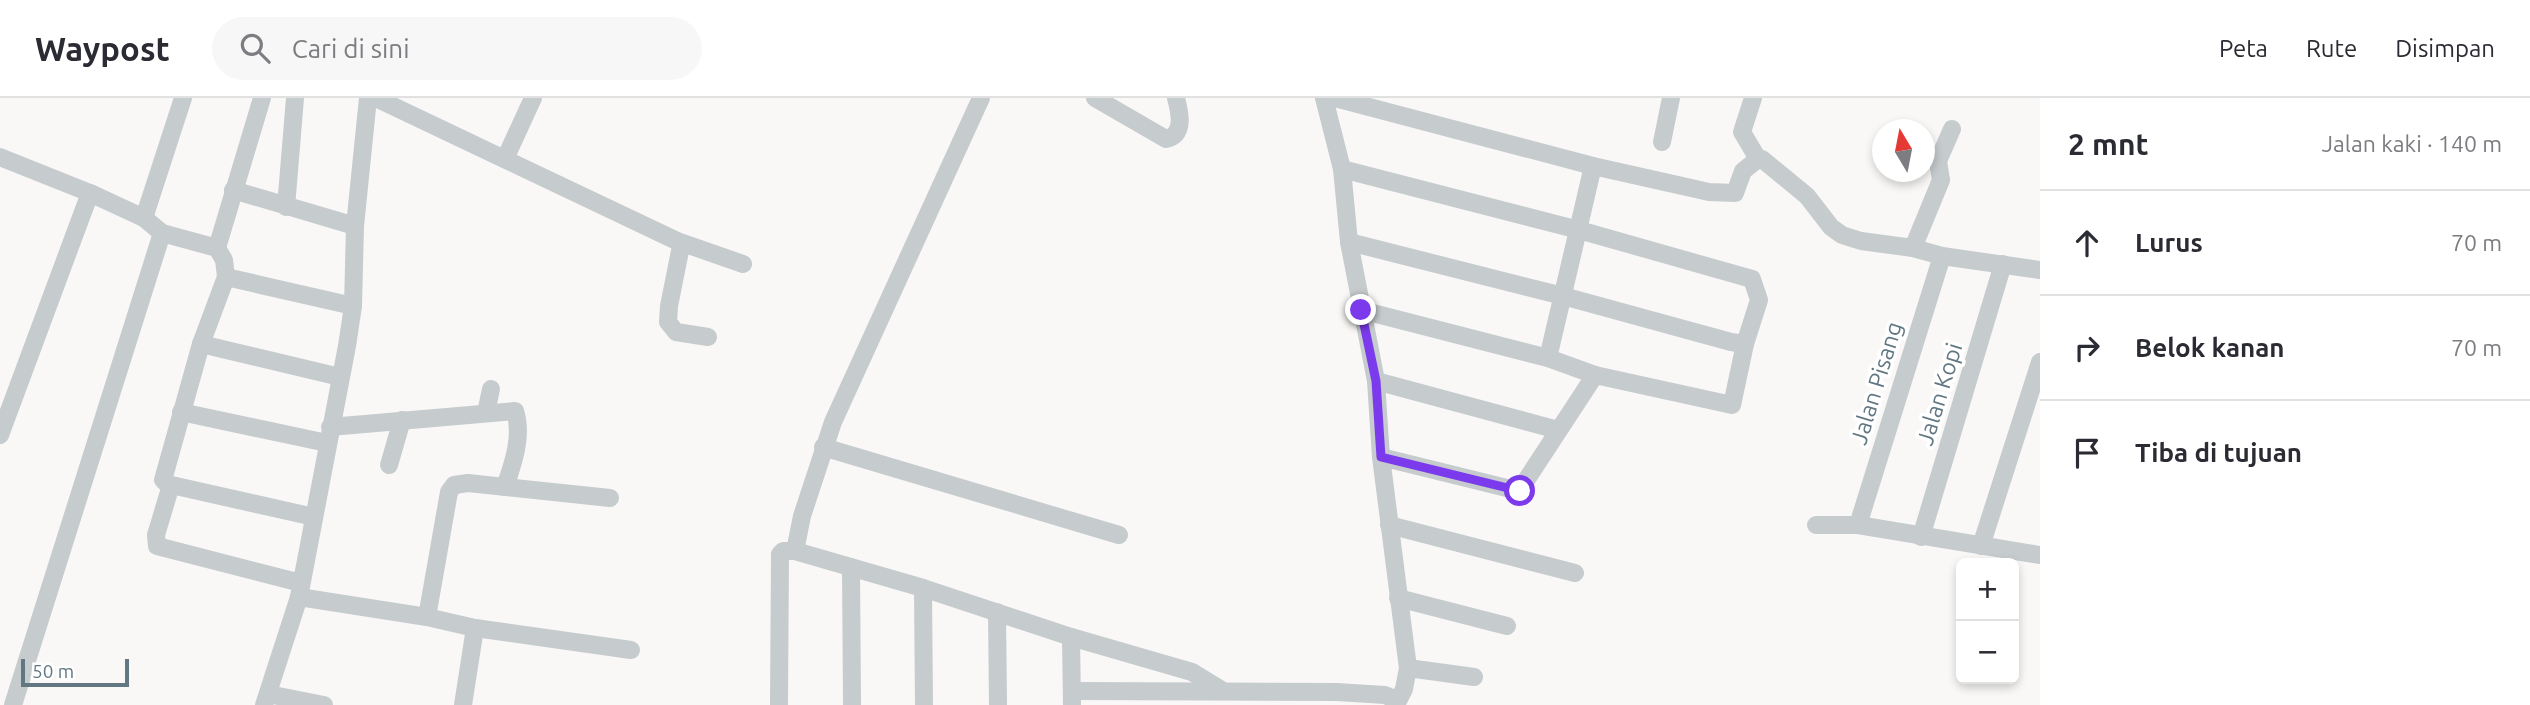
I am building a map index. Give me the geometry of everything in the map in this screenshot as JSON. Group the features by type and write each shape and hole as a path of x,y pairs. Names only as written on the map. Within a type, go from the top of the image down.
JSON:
{"street":[{"path":"144,218 183,98"},
{"path":"217,248 262,98"},
{"path":"286,206 295,98"},
{"path":"324,705 266,700 300,590 353,306 355,226 368,98"},
{"path":"376,98 677,241 743,264"},
{"path":"505,159 533,98"},
{"path":"795,551 802,516 823,447 981,98"},
{"path":"1094,98 1166,139 1174,137 1179,131 1180,110 1176,98"},
{"path":"1071,637 1072,698 1223,691 1379,694 1390,697 1396,705 1404,689 1408,668 1381,457 1376,381 1349,242 1342,169 1324,98"},
{"path":"1335,98 1594,166 1709,192 1732,195 1738,188 1743,171 1758,159 1765,160 1807,196 1831,227 1842,234 1860,241 1913,248 1942,256 2040,270"},
{"path":"1662,142 1671,98"},
{"path":"1754,98 1742,132 1758,159"},
{"path":"1913,248 1941,180 1938,161 1952,129"},
{"path":"0,157 144,218 162,233 217,248 224,260 226,277 201,344 164,484 314,517"},
{"path":"1548,358 1594,166"},
{"path":"1342,169 1579,230 1752,279 1759,294 1732,405 1595,375 1548,358 1361,310"},
{"path":"233,190 355,226"},
{"path":"0,435 90,193"},
{"path":"13,705 162,233"},
{"path":"677,241 681,246 668,322 676,332 708,337"},
{"path":"1349,242 1745,344"},
{"name":"Jalan Pisang","path":"1858,525 1942,256"},
{"name":"Jalan Kopi","path":"1921,537 2003,264"},
{"path":"226,277 353,306"},
{"path":"201,344 340,377"},
{"path":"1981,546 2040,362"},
{"path":"1381,457 1518,492 1595,375"},
{"path":"1376,381 1558,430"},
{"path":"486,413 491,389"},
{"path":"181,412 329,435 402,419 515,411 518,435 505,487"},
{"path":"388,464 402,419"},
{"path":"823,447 1119,535"},
{"path":"427,617 449,492 454,485 468,483 610,498"},
{"path":"172,485 156,535 157,546 300,590 475,628 631,650"},
{"path":"1389,525 1575,573"},
{"path":"1816,525 1858,525 2040,555"},
{"path":"779,705 780,554 783,551 795,551 923,588 1071,637 1192,672 1223,691"},
{"path":"851,567 852,705"},
{"path":"923,588 924,705"},
{"path":"1398,598 1507,626"},
{"path":"997,612 998,705"},
{"path":"463,705 475,628"},
{"path":"1408,668 1474,677"}],"route":[{"path":"1361,310 1376,381 1381,457 1520,491"}]}
